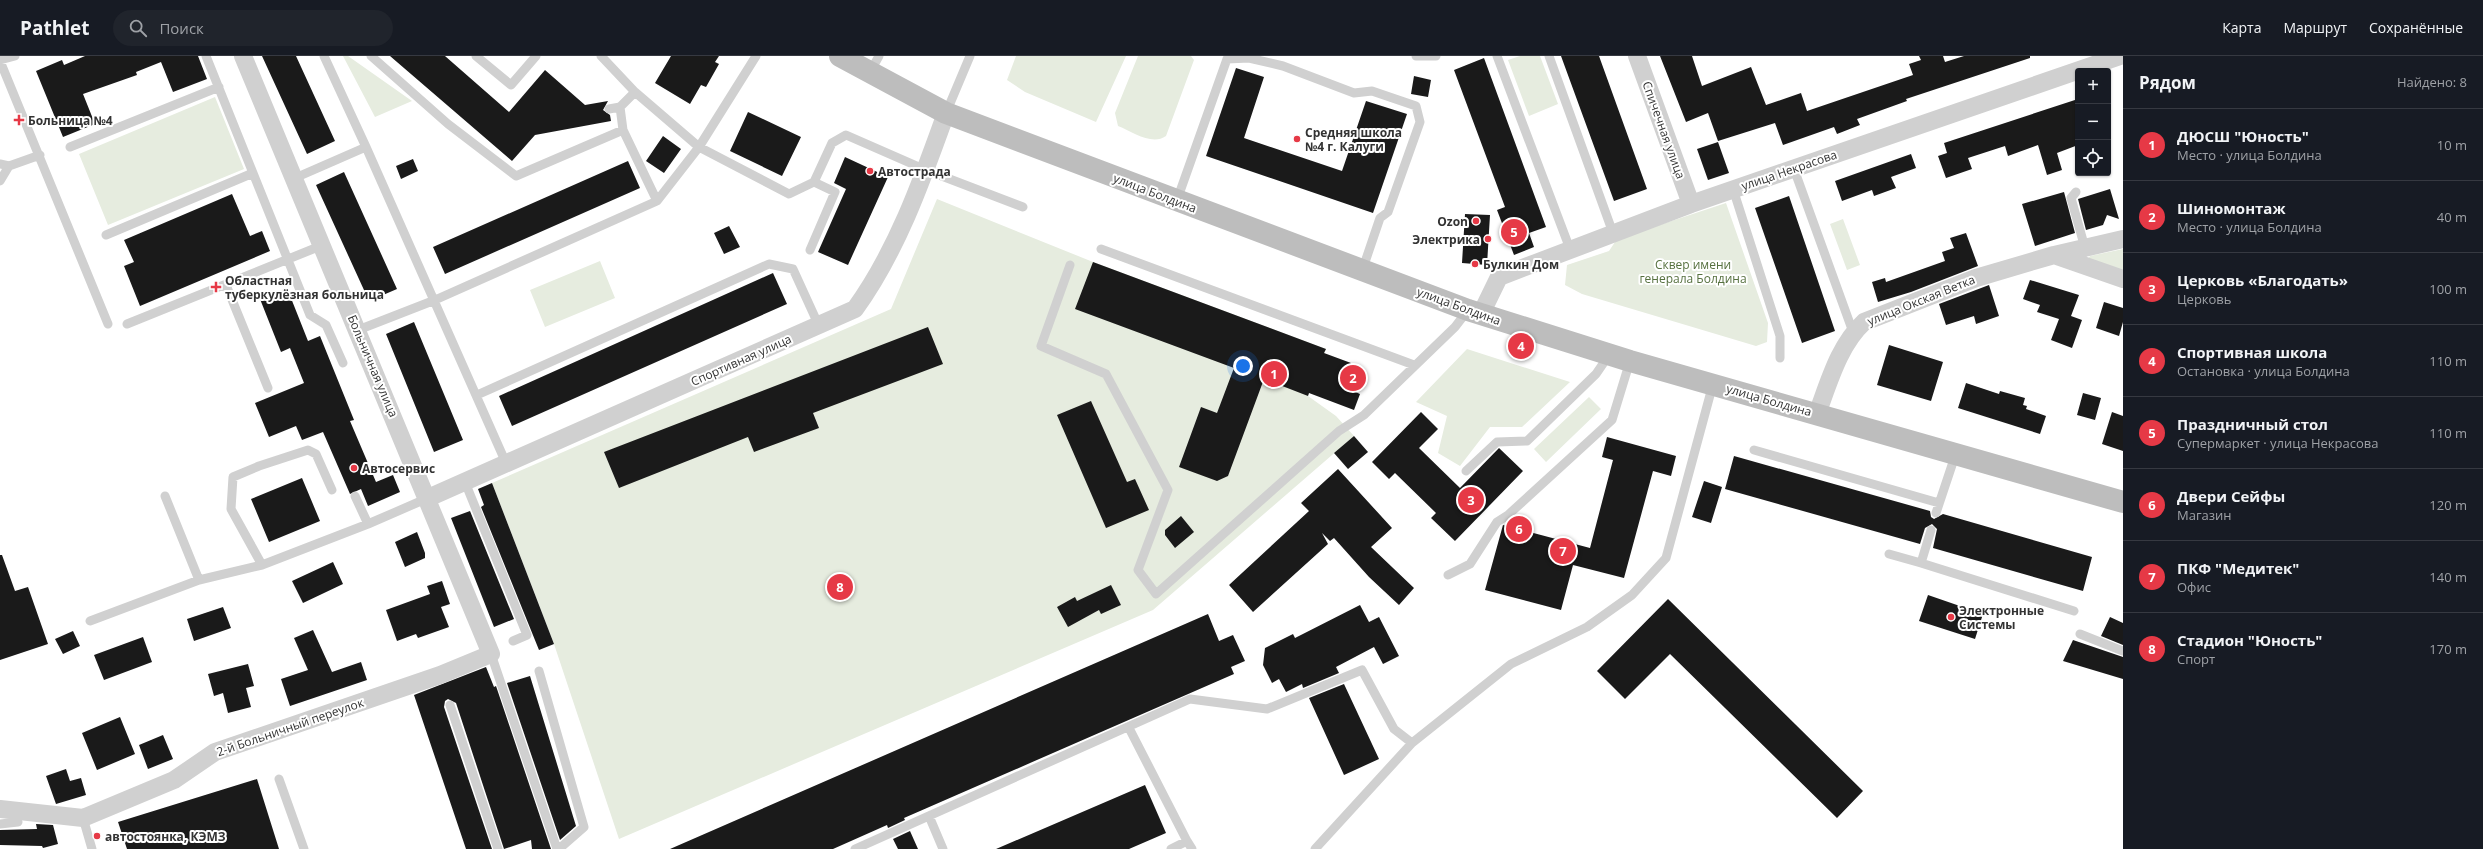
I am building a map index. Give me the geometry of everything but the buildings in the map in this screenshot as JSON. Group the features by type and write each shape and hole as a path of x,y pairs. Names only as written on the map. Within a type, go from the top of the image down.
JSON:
{"main road":[{"name":"улица Болдина","path":"840,56 874,64 946,113 1362,271 1475,312 1608,355 1956,453 2123,502"}],"street":[{"name":"Больничная улица","path":"243,56 428,498 491,654"},
{"name":"Спичечная улица","path":"1637,56 1691,204"},
{"name":"улица Некрасова","path":"1475,312 1499,277 1570,249 1733,189 2120,56"},
{"name":"Спортивная улица","path":"428,498 820,326 855,309 874,282 926,170 946,113"},
{"name":"улица Окская Ветка","path":"1817,414 1832,373 1853,332 1864,322 1976,278 2054,255 2123,239"},
{"path":"2054,255 2123,279"},
{"name":"2-й Больничный переулок","path":"0,809 83,818 174,780 215,752 440,675 491,654"}],"lane":[{"path":"15,56 0,61 40,155 108,324"},
{"path":"206,56 310,315 326,325 343,364"},
{"path":"324,56 435,300 506,463"},
{"path":"371,56 448,124 516,176 623,130"},
{"path":"476,56 511,85 536,56"},
{"path":"601,56 635,92 699,147 789,194 814,182 832,143 846,135 926,170 1023,207"},
{"path":"358,330 435,300 658,201 699,147 756,56"},
{"path":"946,113 970,56"},
{"path":"1416,56 1436,56"},
{"path":"1497,56 1570,249"},
{"path":"1549,56 1613,233"},
{"path":"1176,201 1227,59 1249,58 1282,66 1354,93 1372,91 1416,106 1420,122 1388,212 1380,218 1362,271"},
{"path":"70,147 219,87"},
{"path":"609,109 620,107 635,92"},
{"path":"620,107 623,130 658,201"},
{"path":"295,178 366,147"},
{"path":"0,181 5,165 40,155"},
{"path":"1794,168 1853,332"},
{"path":"106,235 253,173"},
{"path":"810,250 835,192 814,182"},
{"path":"1733,189 1780,336 1780,358"},
{"path":"2076,192 2071,198 2085,248"},
{"path":"127,324 323,245"},
{"path":"1101,249 1414,365"},
{"path":"477,395 769,264 794,269 820,326"},
{"path":"1070,265 1041,346 1106,374 1168,490 1138,570 1156,594 1339,431 1364,414 1455,327 1475,312"},
{"path":"226,285 268,388"},
{"path":"1466,471 1497,442 1527,441 1596,374 1608,355"},
{"path":"1448,575 1470,564 1497,522 1508,515 1612,420 1630,361"},
{"path":"1315,849 1412,743 1511,664 1587,626 1632,595 1666,558 1713,384"},
{"path":"262,566 231,509 233,477 259,466 308,450 316,454 332,490"},
{"path":"1754,450 1940,503"},
{"path":"1936,513 1956,453"},
{"path":"465,482 527,635 514,641"},
{"path":"165,496 199,580"},
{"path":"355,496 368,524"},
{"path":"90,621 199,580 262,566 368,524 428,498"},
{"path":"1921,562 1931,530"},
{"path":"1889,554 1921,562 2074,611"},
{"path":"2080,634 2123,651"},
{"path":"491,654 558,849 584,827 539,671"},
{"path":"855,849 1129,728 1190,699 1267,709 1362,670 1394,729 1412,743"},
{"path":"450,705 498,849"},
{"path":"1129,728 1190,845 1171,849"},
{"path":"279,779 304,849"},
{"path":"929,816 943,849"},
{"path":"83,818 92,849"},
{"path":"0,824 18,822"}],"green space":[{"path":"343,56 348,56 412,101 375,117"},
{"path":"1016,56 1126,56 1096,122 1025,92 1007,80"},
{"path":"1138,56 1191,56 1194,60 1166,136 1161,139 1155,140 1142,137 1118,126 1115,113"},
{"path":"1520,56 1540,56 1558,104 1529,116 1508,60"},
{"path":"215,97 244,169 108,225 79,154"},
{"path":"937,199 1093,262 1326,349 1308,396 1336,416 1354,436 1153,610 619,839 554,644 492,483 891,309"},
{"name":"Сквер имени генерала Болдина","path":"1726,203 1768,323 1767,342 1756,346 1582,294 1565,285 1567,265 1609,251 1617,239"},
{"path":"1843,219 1860,265 1847,270 1830,224"},
{"path":"2123,249 2123,272 2087,260 2090,256"},
{"path":"600,261 615,298 545,327 530,290"},
{"path":"1467,349 1570,382 1522,427 1490,427 1460,466 1438,453 1447,416 1416,402"},
{"path":"1589,397 1601,409 1546,462 1534,449"}],"place":[{"name":"Больница №4","path":"19,120"},
{"name":"Средняя школа №4 г. Калуги","path":"1297,139"},
{"name":"Автострада","path":"870,171"},
{"name":"Ozon","path":"1476,221"},
{"name":"Праздничный стол","path":"1514,232"},
{"name":"Электрика","path":"1488,239"},
{"name":"Булкин Дом","path":"1475,264"},
{"name":"Областная туберкулёзная больница","path":"216,287"},
{"name":"Спортивная школа","path":"1521,346"},
{"name":"ДЮСШ \"Юность\"","path":"1274,374"},
{"name":"Шиномонтаж","path":"1353,378"},
{"name":"Автосервис","path":"354,468"},
{"name":"Церковь «Благодать»","path":"1471,500"},
{"name":"Двери Сейфы","path":"1519,529"},
{"name":"ПКФ \"Медитек\"","path":"1563,551"},
{"name":"Стадион \"Юность\"","path":"840,587"},
{"name":"Электронные Системы","path":"1951,617"},
{"name":"автостоянка, КЭМЗ","path":"97,836"}]}
